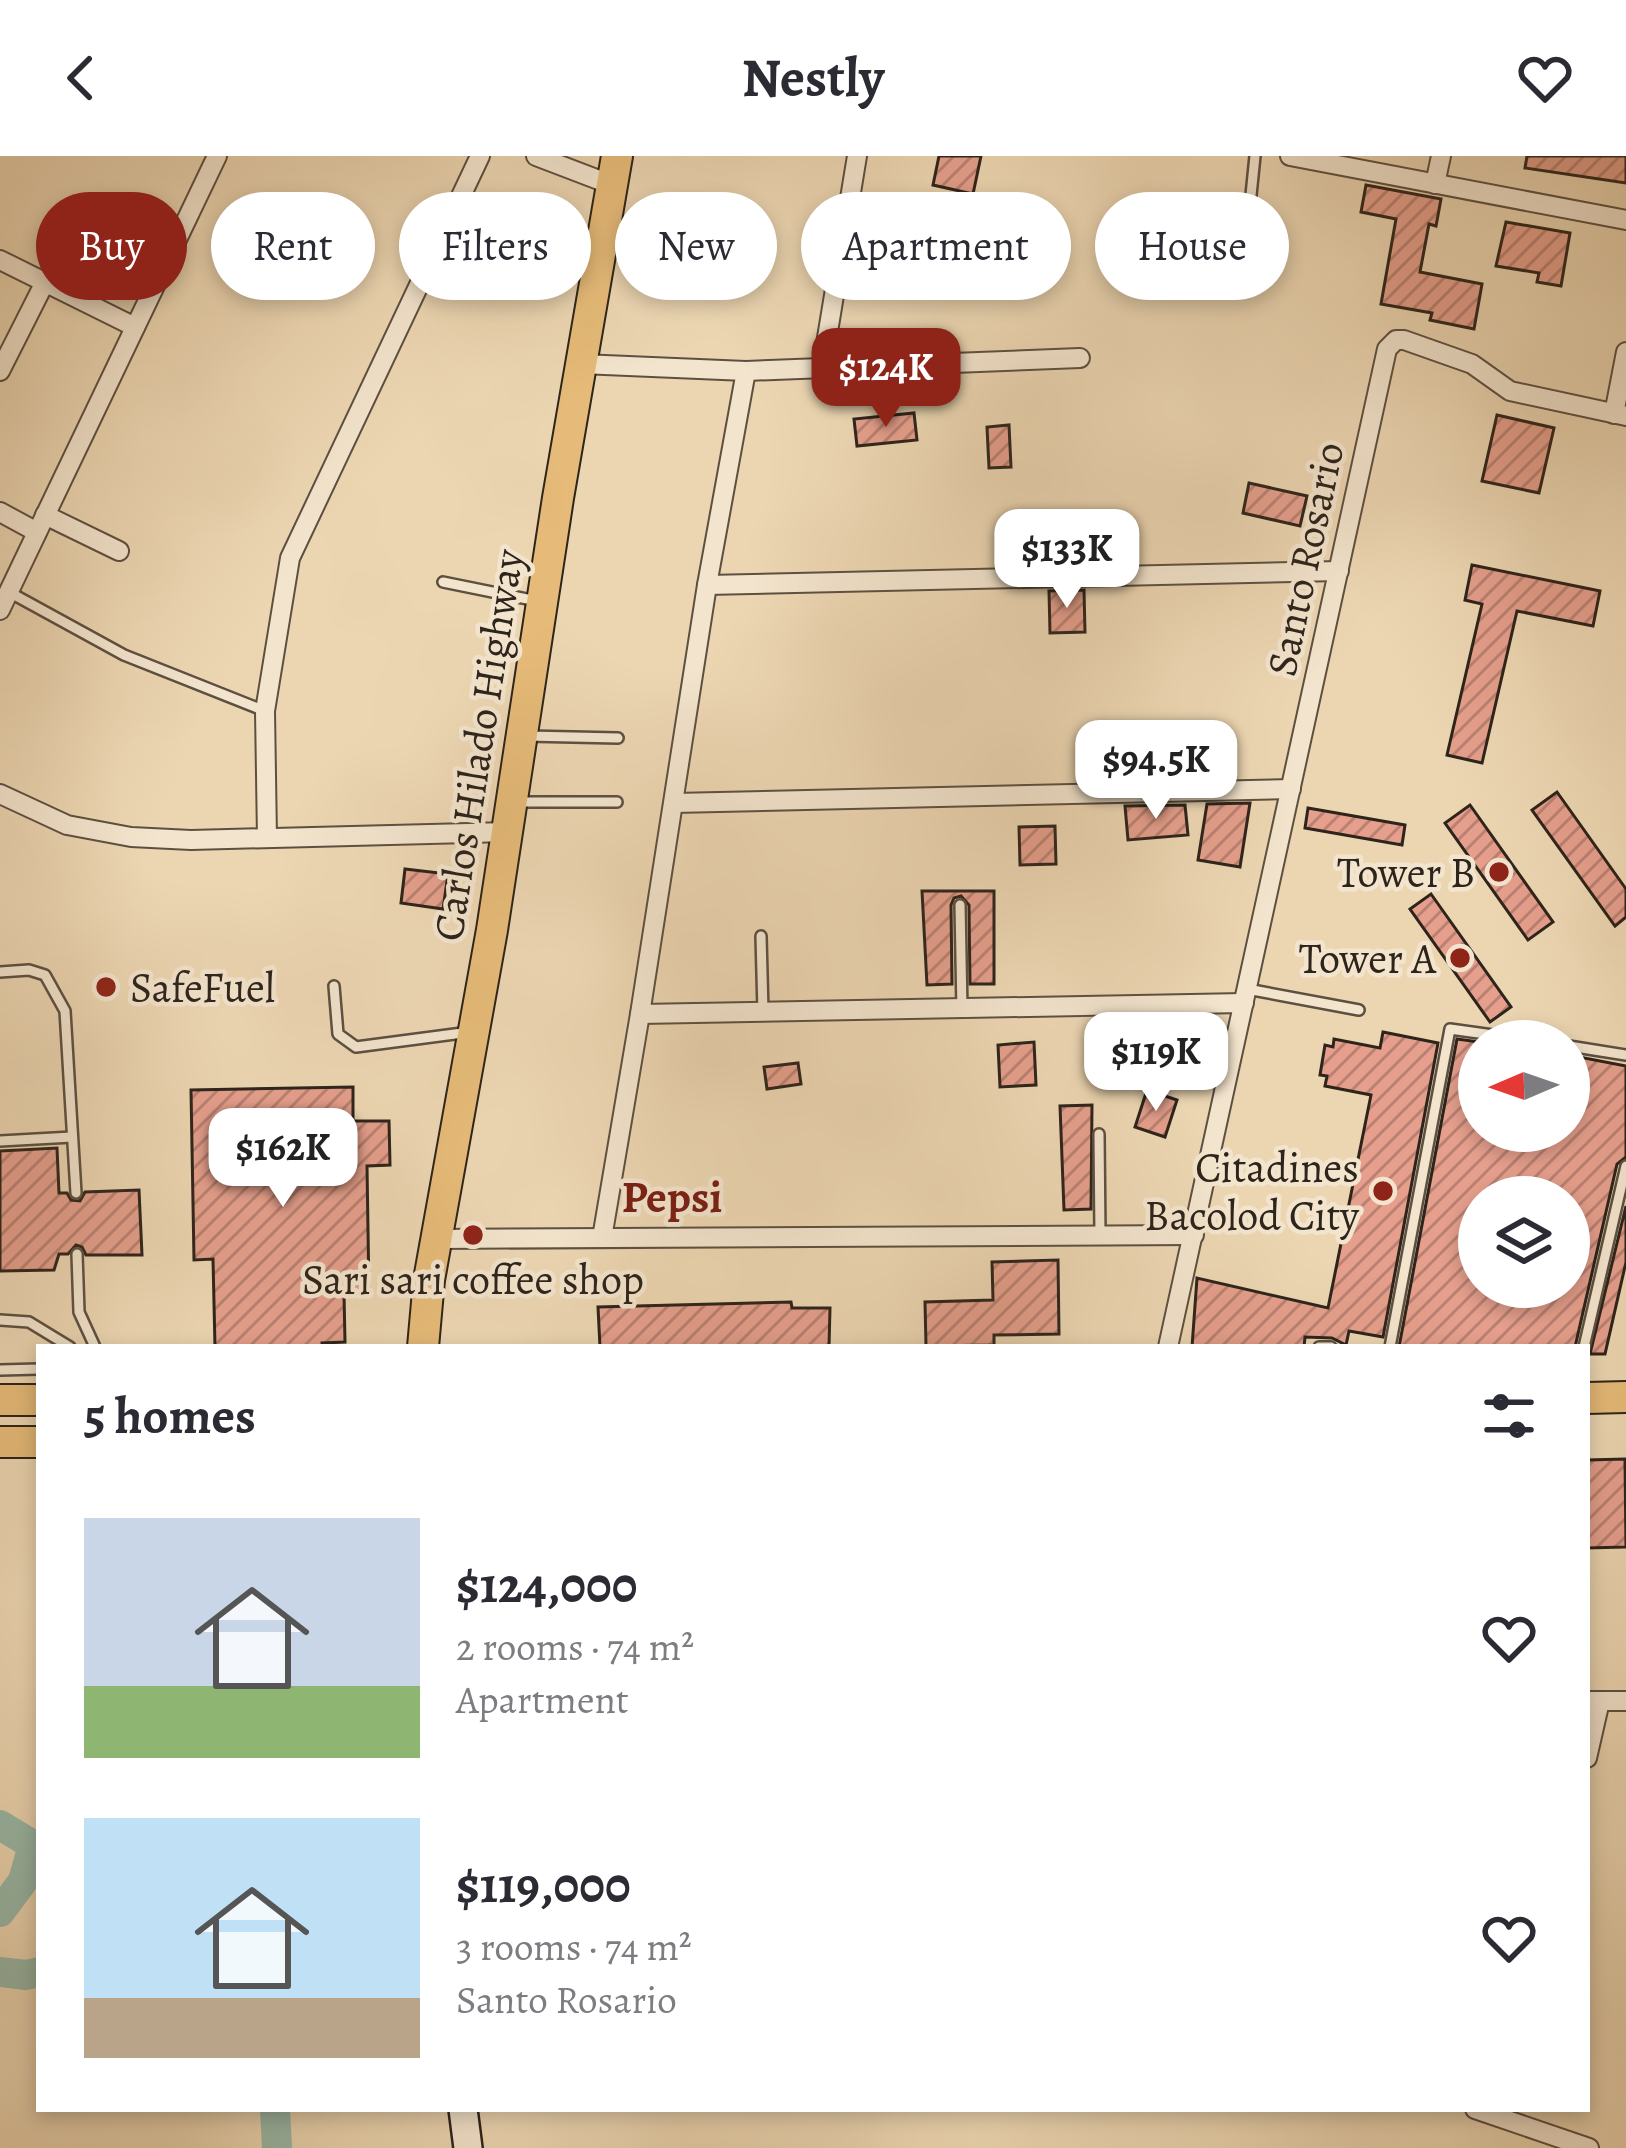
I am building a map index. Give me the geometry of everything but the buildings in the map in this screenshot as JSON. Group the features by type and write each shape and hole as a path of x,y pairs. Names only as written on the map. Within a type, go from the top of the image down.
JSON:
{"main road":[{"name":"Carlos Hilado Highway","path":"423,1344 614,170"},
{"path":"1590,1398 1626,1397"},
{"path":"0,1400 36,1419"},
{"path":"0,1420 36,1420"},
{"path":"0,1442 36,1421"},
{"path":"463,2112 468,2148"}],"street":[{"path":"4,601 217,156"},
{"path":"267,838 266,711 290,558 480,156"},
{"path":"822,368 857,156"},
{"path":"1290,156 1626,220"},
{"path":"1435,184 1441,156"},
{"path":"546,158 614,170"},
{"path":"0,260 36,280"},
{"path":"0,370 36,300"},
{"path":"78,300 135,327"},
{"name":"Santo Rosario","path":"1169,1344 1388,349 1396,340 1404,340 1472,364 1510,391 1620,415"},
{"path":"1620,415 1626,352"},
{"path":"581,364 746,371 1080,358"},
{"path":"602,1238 706,585 746,371"},
{"path":"0,512 119,551"},
{"path":"706,585 1339,571"},
{"path":"674,802 1291,789"},
{"path":"0,794 67,825 131,837 267,838 511,817"},
{"path":"640,1014 962,1010 1246,996"},
{"path":"437,1239 1194,1235"},
{"path":"1590,1734 1594,1701 1626,1701"},
{"path":"1484,2112 1589,2148"}],"lane":[{"path":"1251,192 1255,156"},
{"path":"443,582 542,602"},
{"path":"4,601 124,656 266,711"},
{"path":"522,736 617,738"},
{"path":"511,817 617,802"},
{"path":"960,905 962,1010"},
{"path":"760,936 763,1012"},
{"path":"0,972 29,970 45,975 64,1011 76,1193"},
{"path":"334,986 338,1034 356,1047 475,1032"},
{"path":"1246,996 1359,1010"},
{"path":"1391,1344 1450,1029 1458,1030"},
{"path":"1590,1049 1626,1055"},
{"path":"1099,1134 1100,1236"},
{"path":"0,1141 72,1137"},
{"path":"1585,1344 1626,1166"},
{"path":"77,1255 80,1312 94,1344"},
{"path":"0,1320 29,1322 65,1344"},
{"path":"0,1370 36,1369"}],"waterway":[{"path":"0,1825 33,1845 23,1881 0,1912"},
{"path":"0,1972 36,1973"},
{"path":"275,2112 277,2148"}],"place":[{"name":"Tower B","path":"1499,872"},
{"name":"Tower A","path":"1460,958"},
{"name":"SafeFuel","path":"106,987"},
{"name":"Citadines Bacolod City","path":"1383,1191"},
{"name":"Sari sari coffee shop","path":"473,1235"}],"district":[{"name":"Pepsi","path":"672,1197"}]}
